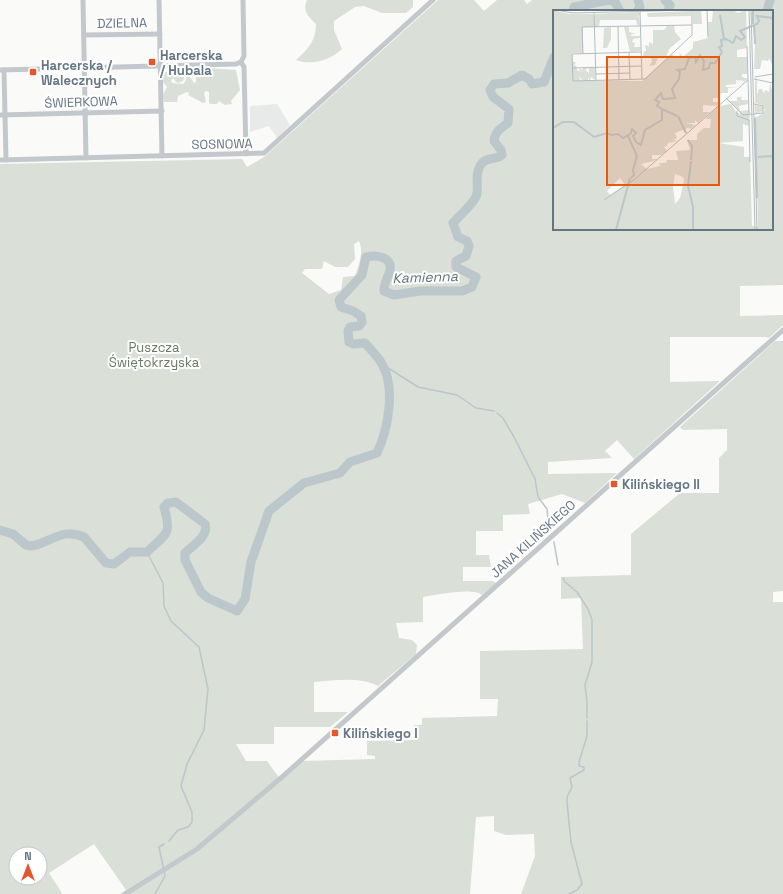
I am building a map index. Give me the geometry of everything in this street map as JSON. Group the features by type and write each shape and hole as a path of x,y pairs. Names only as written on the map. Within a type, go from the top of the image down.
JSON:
{"street":[{"path":"83,0 86,158"},
{"path":"159,0 162,156"},
{"path":"3,160 2,70 236,64 241,62 244,56 243,0"},
{"name":"SOSNOWA","path":"3,160 264,153 433,0"},
{"name":"DZIELNA","path":"84,35 160,34"},
{"path":"241,62 244,67 246,154"},
{"name":"ŚWIERKOWA","path":"2,115 162,111"},
{"name":"JANA KILIŃSKIEGO","path":"125,894 197,849 296,764 783,330"}],"shaded area":[{"path":"277,104 290,125 277,138 269,126 250,132 250,106"}],"green space":[{"path":"307,0 413,0 413,7 406,13 382,13 364,6 355,7 334,21 334,30 342,49 327,59 314,62 302,62 296,60 313,40 316,30 316,24 306,11 305,7"},
{"name":"Puszcza Świętokrzyska","path":"438,0 474,0 484,11 497,0 524,0 527,4 532,0 783,0 783,285 740,286 740,316 783,315 783,325 769,338 670,337 670,382 720,381 634,459 617,440 605,451 612,458 548,462 548,474 617,473 585,503 562,494 528,504 530,514 503,515 503,531 476,531 476,555 489,555 491,567 463,567 463,581 492,581 496,583 482,595 477,593 462,592 423,597 423,622 396,623 399,638 412,640 417,645 416,654 378,686 363,681 354,680 314,682 314,712 348,712 330,727 274,727 274,744 236,744 246,761 267,761 280,779 302,761 375,759 375,756 367,755 367,741 414,740 414,725 422,725 422,718 497,716 498,699 480,699 480,651 583,649 581,598 561,599 561,577 631,575 631,534 680,493 719,493 719,458 727,450 727,429 683,430 680,427 775,341 783,341 783,591 773,592 773,602 783,602 783,894 521,894 535,856 534,834 506,835 494,831 494,816 476,817 470,894 120,894 126,890 94,844 49,873 62,893 61,894 0,894 0,164 242,159 247,167 264,157","holes":["359,241 361,254 355,276 343,277 341,290 329,294 302,273 305,269 322,269 324,261 335,267 348,267 355,259 354,244"]},
{"path":"174,68 184,70 185,74 183,81 178,83 174,78 171,80 172,83 183,84 188,74 194,83 196,82 196,75 207,68 236,70 240,90 231,101 232,104 225,105 219,101 217,104 209,103 209,92 206,91 204,93 206,102 203,103 188,95 189,93 187,92 178,96 177,102 164,102 163,95 167,87 163,82 164,73"}],"waterway":[{"name":"Kamienna","path":"573,10 574,7 609,0 615,2 619,10"},
{"name":"Kamienna","path":"638,0 640,7 638,10"},
{"name":"Kamienna","path":"665,0 670,5 668,10"},
{"name":"Kamienna","path":"767,10 770,0"},
{"name":"Kamienna","path":"0,530 13,534 26,545 31,546 62,535 76,534 84,537 106,563 114,564 130,552 147,552 159,541 166,533 168,523 164,507 168,503 176,502 205,524 206,528 203,536 185,553 185,560 201,592 208,598 237,611 245,599 251,562 269,511 304,483 340,473 350,462 377,453 381,444 389,409 389,385 386,374 378,358 365,343 353,344 349,342 348,331 350,327 359,326 362,322 361,316 353,311 341,307 339,300 362,275 366,257 370,256 386,259 389,262 390,270 385,283 384,291 394,295 420,291 462,291 472,287 476,277 456,267 456,261 466,256 469,246 467,241 458,237 453,223 476,197 479,167 484,161 497,158 502,155 501,150 494,141 497,132 508,123 509,109 493,97 490,90 494,84 508,83 522,75 529,79 532,84 544,82 553,60"},
{"path":"382,364 418,387 457,395 476,408 494,411"},
{"path":"497,413 503,418 514,437 535,479 538,497 547,509 549,530"},
{"path":"554,542 558,565"},
{"path":"147,552 163,583 164,606 171,621 199,647 208,689 204,730 187,764 181,786 192,812 192,822 188,827 178,830 169,841"},
{"path":"563,578 565,582 577,592 588,609 592,620 592,662 585,685 587,718"},
{"path":"569,894 577,890 582,884 571,842 567,797 572,787 570,778 584,770 584,767 579,766 579,762 587,736 587,721"},
{"path":"155,894 165,876 159,847 164,844"}],"place":[{"name":"Harcerska / Hubala","path":"152,62"},
{"name":"Harcerska / Walecznych","path":"33,72"},
{"name":"Kilińskiego II","path":"614,484"},
{"name":"Kilińskiego I","path":"335,733"}]}
